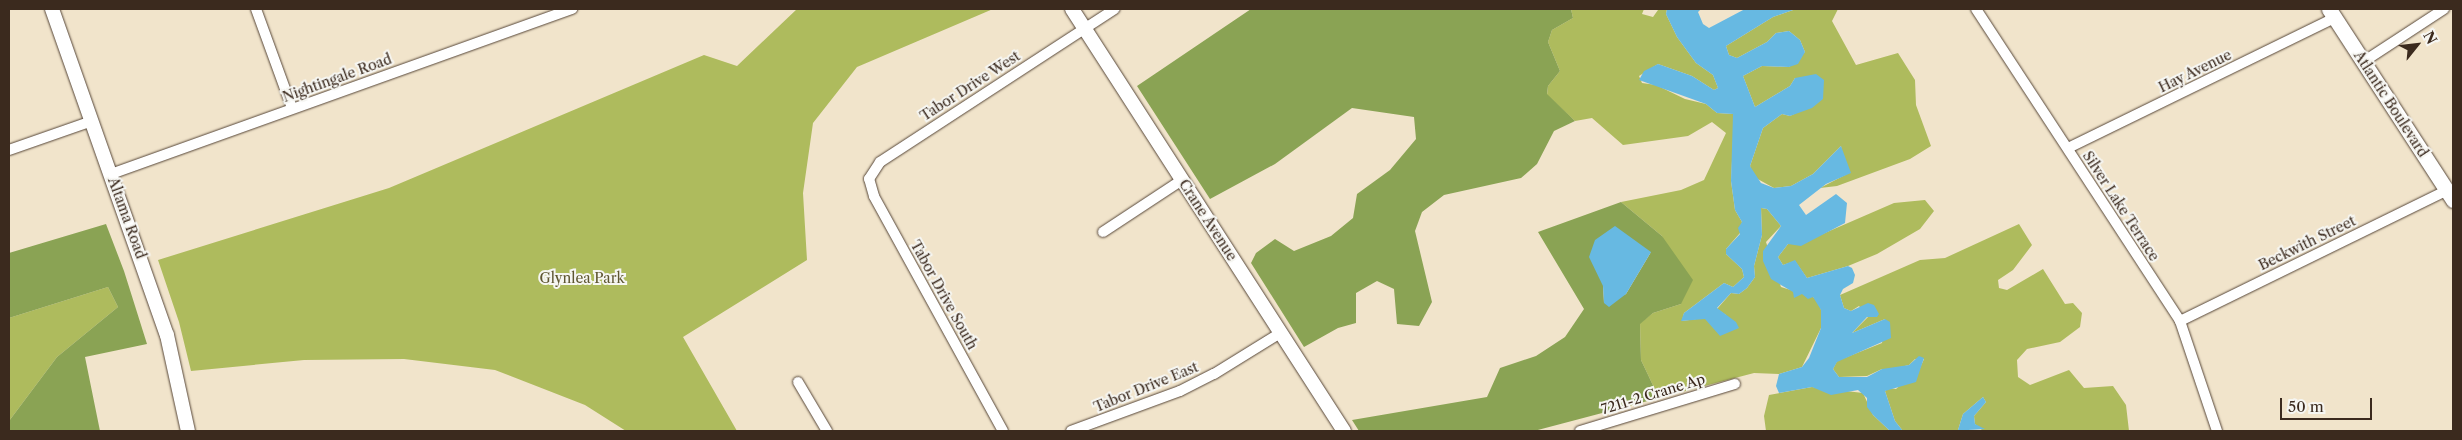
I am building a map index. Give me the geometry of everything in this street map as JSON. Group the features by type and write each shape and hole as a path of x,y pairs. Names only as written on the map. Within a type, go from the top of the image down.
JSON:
{"main road":[{"name":"Atlantic Boulevard","path":"2332,14 2450,195"}],"street":[{"name":"Altama Road","path":"52,9 167,335 188,431"},
{"path":"256,9 292,108"},
{"name":"Nightingale Road","path":"111,174 572,9"},
{"name":"Crane Avenue","path":"1072,9 1344,431"},
{"name":"Tabor Drive West","path":"873,169 880,162 1115,9"},
{"name":"Silver Lake Terrace","path":"1976,9 2180,321 2217,431"},
{"path":"2363,62 2444,9"},
{"name":"Hay Avenue","path":"2068,148 2332,14"},
{"path":"9,150 92,121"},
{"name":"Tabor Drive South","path":"873,169 869,179 874,196 1003,431"},
{"path":"1103,232 1182,180"},
{"name":"Beckwith Street","path":"2180,321 2450,195"},
{"name":"Tabor Drive East","path":"1071,431 1180,391 1214,374 1280,333"},
{"path":"798,382 827,431"},
{"name":"7211-2 Crane Ap","path":"1580,431 1734,384"}],"green space":[{"name":"Glynlea Park","path":"797,9 993,9 857,67 813,123 803,193 807,260 683,337 737,431 626,431 585,405 495,370 404,359 304,360 191,371 179,322 158,260 389,188 704,55 737,66"},
{"path":"1251,9 1571,9 1573,18 1552,30 1548,42 1560,71 1548,86 1547,94 1575,121 1554,131 1537,164 1521,178 1444,195 1422,212 1415,231 1432,302 1419,326 1397,324 1394,289 1377,281 1356,293 1356,323 1338,328 1304,347 1251,263 1256,253 1275,239 1294,251 1331,236 1353,218 1357,194 1390,170 1416,139 1414,117 1352,108 1275,164 1210,199 1137,86"},
{"path":"1571,9 1644,9 1642,14 1653,17 1658,10 1667,9 1666,14 1677,37 1696,63 1713,75 1718,88 1714,90 1692,76 1658,64 1639,76 1642,83 1656,85 1685,99 1706,104 1717,113 1733,114 1731,181 1735,210 1742,222 1740,233 1726,249 1726,254 1742,269 1744,277 1733,287 1724,283 1684,313 1682,321 1726,315 1717,309 1731,293 1739,294 1747,288 1755,277 1754,266 1762,235 1761,208 1767,209 1781,226 1766,242 1781,287 1813,297 1819,301 1821,310 1821,328 1802,367 1779,374 1754,373 1659,398 1641,360 1640,323 1653,313 1681,304 1662,236 1621,202 1681,190 1704,180 1726,133 1712,122 1688,136 1623,145 1592,118 1575,121 1547,95 1548,86 1560,71 1548,42 1552,30 1573,18"},
{"path":"1796,9 1838,9 1832,21 1856,65 1898,53 1915,80 1916,105 1931,146 1910,159 1837,186 1820,188 1845,175 1841,146 1813,174 1791,186 1774,188 1754,177 1750,166 1763,128 1782,114 1790,116 1804,109 1795,78 1790,86 1755,107 1743,76 1762,66 1789,67 1805,52 1800,40 1789,31 1776,33 1767,42 1737,58 1729,55 1726,46 1773,17"},
{"path":"1925,200 1934,211 1920,229 1877,254 1848,266 1807,278 1795,261 1783,265 1778,257 1788,244 1811,239 1894,203"},
{"path":"1621,202 1662,236 1693,280 1681,304 1653,313 1640,324 1641,360 1659,398 1534,431 1359,431 1352,420 1487,397 1500,368 1536,356 1565,337 1584,309 1538,232","holes":["1651,252 1626,294 1604,303 1603,286"]},
{"path":"106,224 124,271 147,344 85,357 100,431 9,431 9,421 57,357 118,307 108,287 9,318 9,253"},
{"path":"2019,224 2032,245 2013,270 1998,280 1999,288 2007,290 2043,269 2065,304 2073,303 2082,313 2080,327 2060,342 2027,349 2017,360 2018,377 2030,385 2069,370 2084,388 2113,386 2126,405 2129,431 1983,431 1975,424 1974,416 1986,402 1983,397 1963,414 1958,430 1903,431 1895,421 1885,391 1889,388 1896,389 1920,368 1924,359 1915,359 1909,365 1882,369 1867,376 1839,377 1833,369 1837,361 1882,343 1885,319 1852,333 1868,317 1859,306 1851,311 1844,308 1840,295 1920,260 1945,258"},
{"path":"108,287 118,307 57,357 9,421 9,318"},
{"path":"1812,387 1863,393 1873,415 1890,431 1766,431 1764,416 1769,395"}],"water":[{"path":"1667,9 1701,9 1698,12 1703,24 1709,28 1745,9 1796,9 1773,17 1726,46 1729,55 1737,58 1767,42 1776,33 1789,31 1800,40 1805,52 1798,64 1789,67 1762,66 1743,76 1755,107 1790,86 1795,78 1816,74 1824,80 1823,99 1812,108 1790,116 1782,114 1763,128 1750,166 1761,183 1774,188 1791,186 1813,174 1841,146 1851,173 1826,184 1799,205 1806,215 1836,194 1847,203 1845,223 1801,246 1788,244 1778,257 1783,265 1795,260 1807,278 1848,266 1852,268 1855,275 1853,283 1843,289 1840,295 1844,308 1851,311 1868,303 1874,305 1879,314 1877,317 1867,317 1852,333 1885,319 1890,322 1891,338 1837,362 1833,369 1839,377 1867,377 1882,369 1909,365 1919,356 1924,358 1916,382 1885,391 1895,421 1903,431 1890,431 1873,415 1867,407 1867,398 1858,390 1831,395 1812,387 1779,393 1776,386 1779,374 1802,367 1809,358 1821,328 1821,310 1813,297 1808,299 1802,294 1794,298 1793,292 1771,279 1763,261 1763,251 1781,226 1767,209 1761,208 1762,235 1754,266 1755,277 1747,288 1739,294 1731,293 1717,308 1736,322 1739,328 1720,336 1705,319 1681,321 1684,313 1724,283 1733,287 1744,277 1742,269 1726,254 1726,249 1740,234 1738,228 1742,222 1735,210 1731,181 1733,114 1717,113 1706,104 1639,80 1644,71 1658,64 1692,76 1714,90 1718,88 1713,75 1696,63 1677,37 1666,14"},
{"path":"1615,226 1651,252 1626,294 1609,307 1604,303 1603,286 1589,257 1595,240"},
{"path":"1983,397 1986,402 1974,416 1975,424 1985,429 1951,431 1958,430 1963,414"}]}
